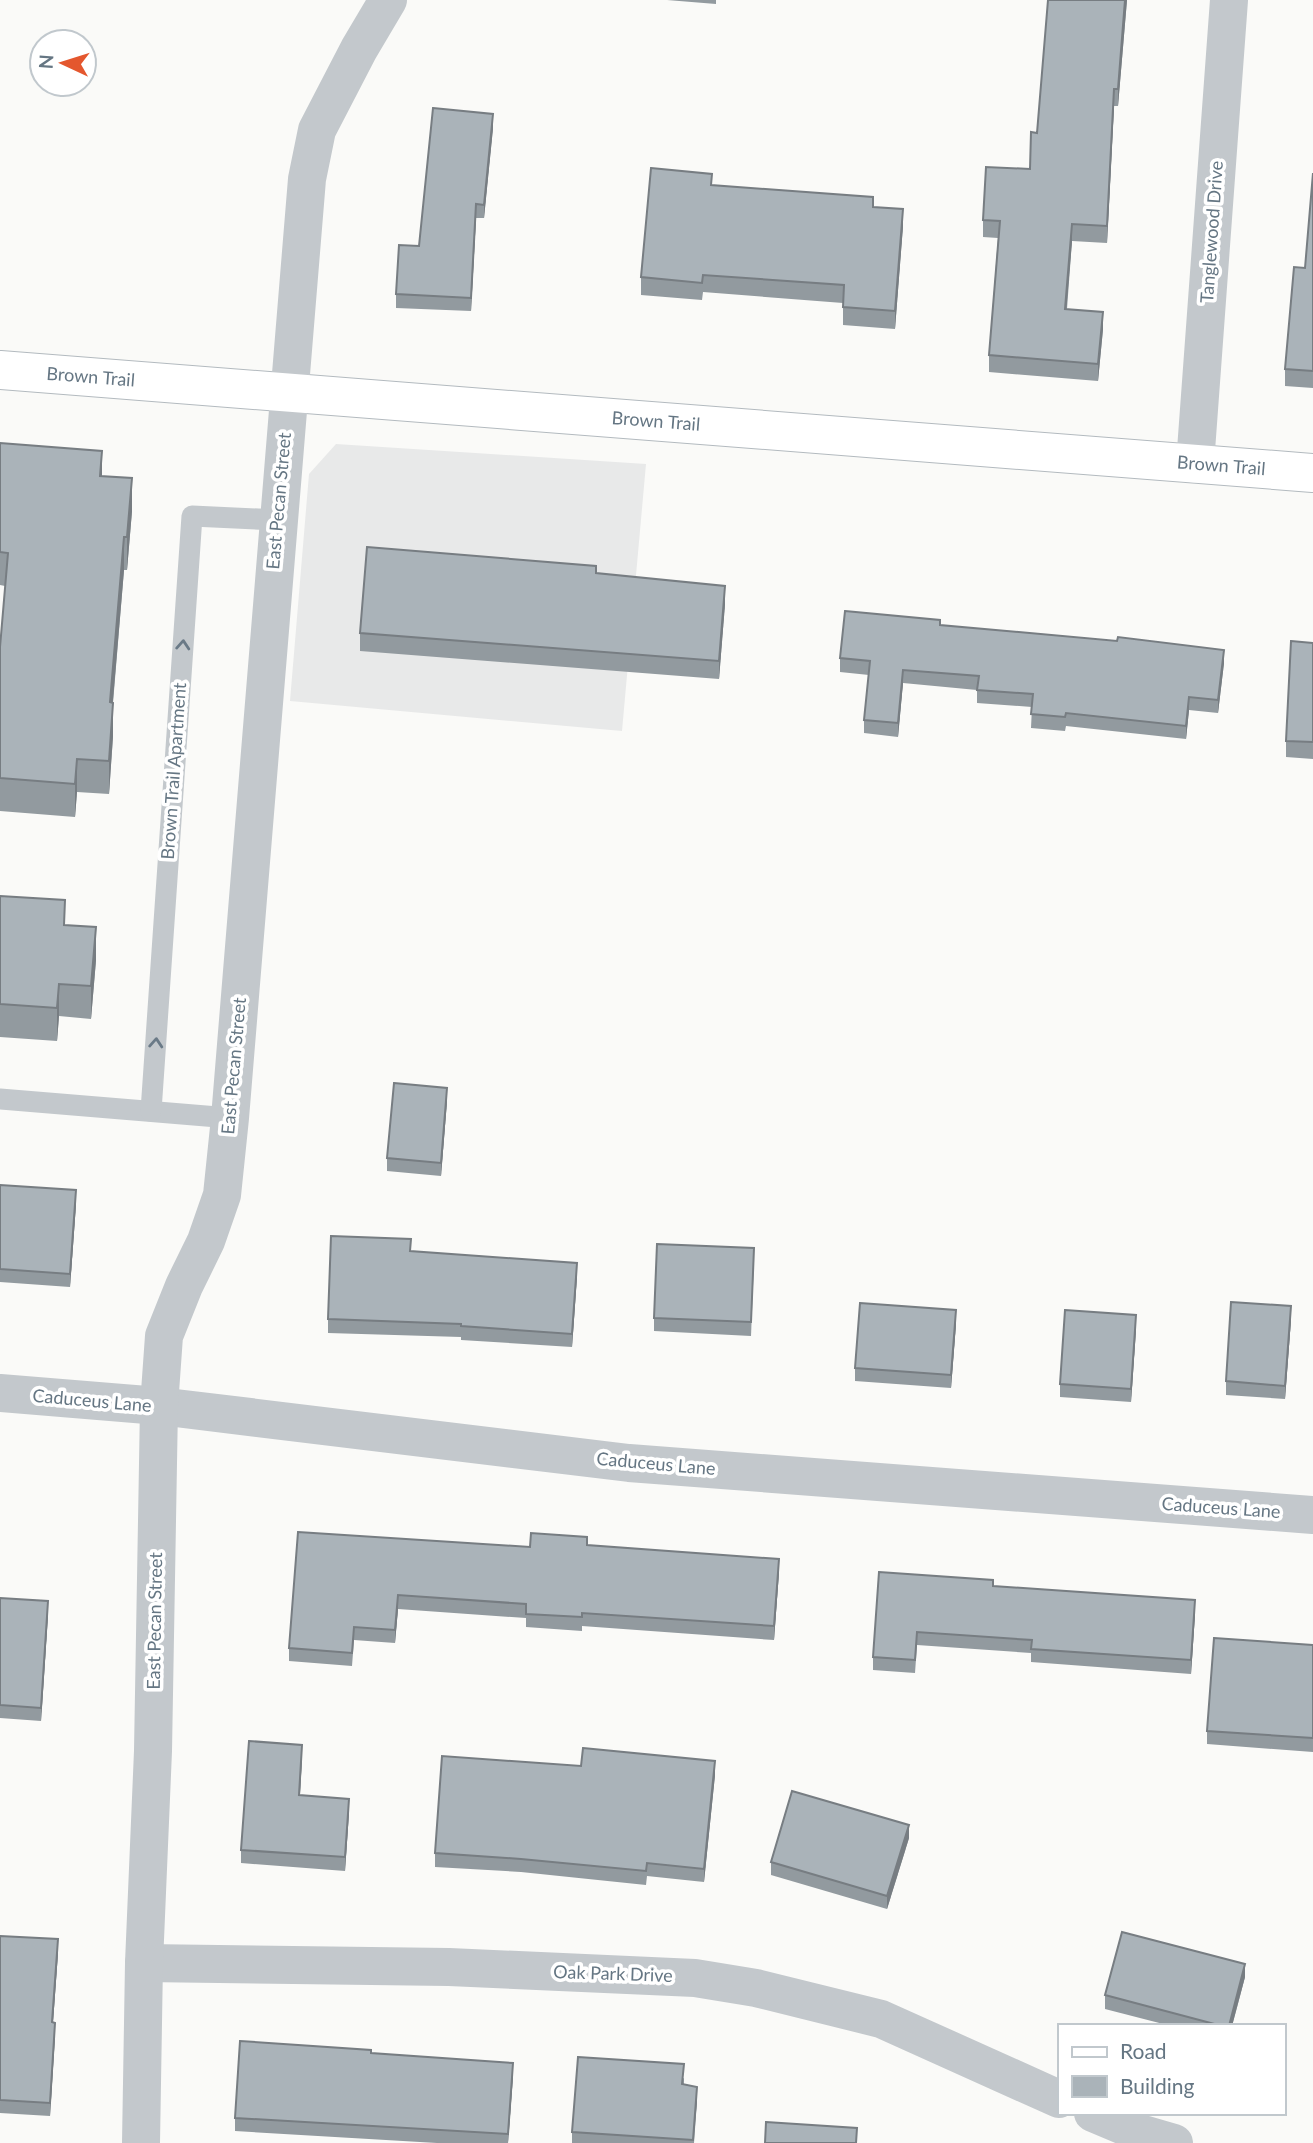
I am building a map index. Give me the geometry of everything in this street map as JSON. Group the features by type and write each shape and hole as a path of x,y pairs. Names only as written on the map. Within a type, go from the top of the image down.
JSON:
{"main road":[{"name":"Brown Trail","path":"0,370 1313,473"}],"street":[{"name":"East Pecan Street","path":"141,2143 144,1963 153,1751 159,1406 164,1336 206,1241 222,1195 307,179 317,130 388,0"},
{"name":"Tanglewood Drive","path":"1195,464 1229,0"},
{"name":"Caduceus Lane","path":"0,1393 159,1406 629,1463 1313,1515"},
{"name":"Oak Park Drive","path":"144,1963 449,1967 695,1978 756,1988 881,2019 1058,2099"},
{"path":"1098,2115 1143,2134 1174,2143"}],"lane":[{"name":"Brown Trail Apartment","path":"151,1111 192,516 278,520"},
{"path":"0,1099 230,1118"}],"shaded area":[{"path":"336,444 646,464 622,731 290,701 309,474"}],"building":[{"path":"1048,0 1125,0 1118,89 1114,89 1107,226 1072,224 1065,309 1103,312 1098,364 989,355 1000,221 983,220 986,167 1030,169 1031,132 1037,133"},
{"path":"433,108 493,114 484,205 476,204 471,298 396,294 399,245 419,246"},
{"path":"651,168 712,174 711,185 873,197 873,207 903,209 895,311 843,307 844,285 703,275 702,283 641,277"},
{"path":"1313,173 1313,371 1285,369 1294,267 1305,268"},
{"path":"0,443 102,451 100,476 132,478 127,537 124,537 110,702 113,703 109,761 77,759 75,784 0,778 0,647 8,553 0,552"},
{"path":"367,547 596,566 596,573 725,586 719,661 360,633"},
{"path":"845,611 940,620 940,625 1117,641 1118,637 1224,650 1218,700 1189,697 1186,726 1066,713 1065,717 1031,714 1033,694 977,690 979,676 903,670 898,723 864,720 870,661 840,658"},
{"path":"1291,641 1313,643 1313,742 1286,741"},
{"path":"0,896 65,900 64,925 96,927 91,986 59,984 57,1008 0,1004"},
{"path":"394,1083 447,1088 441,1163 387,1158"},
{"path":"0,1185 76,1190 70,1274 0,1269"},
{"path":"331,1236 411,1239 410,1251 577,1263 572,1334 461,1324 328,1319"},
{"path":"657,1244 754,1248 751,1322 654,1318"},
{"path":"1231,1302 1291,1306 1285,1386 1226,1381"},
{"path":"860,1303 956,1310 951,1375 855,1368"},
{"path":"1065,1310 1136,1315 1131,1389 1060,1384"},
{"path":"298,1532 530,1547 531,1533 587,1537 587,1545 779,1559 774,1626 582,1613 582,1617 526,1614 526,1604 398,1595 395,1630 354,1627 352,1653 289,1648"},
{"path":"879,1572 993,1580 993,1586 1195,1600 1191,1660 1031,1649 1032,1640 917,1632 915,1660 873,1657"},
{"path":"0,1598 48,1601 41,1708 0,1705"},
{"path":"1214,1638 1313,1645 1313,1738 1207,1731"},
{"path":"249,1741 302,1745 299,1795 349,1799 345,1857 241,1850"},
{"path":"583,1748 715,1761 704,1869 647,1863 646,1871 435,1853 442,1756 581,1766"},
{"path":"792,1791 909,1825 887,1896 771,1862"},
{"path":"1122,1932 1245,1964 1230,2024 1214,2024 1105,1995"},
{"path":"0,1936 58,1939 50,2103 0,2100"},
{"path":"240,2041 513,2063 508,2134 235,2118"},
{"path":"578,2057 684,2064 682,2084 697,2087 693,2140 572,2132"},
{"path":"766,2122 857,2128 856,2143 765,2143"}]}
